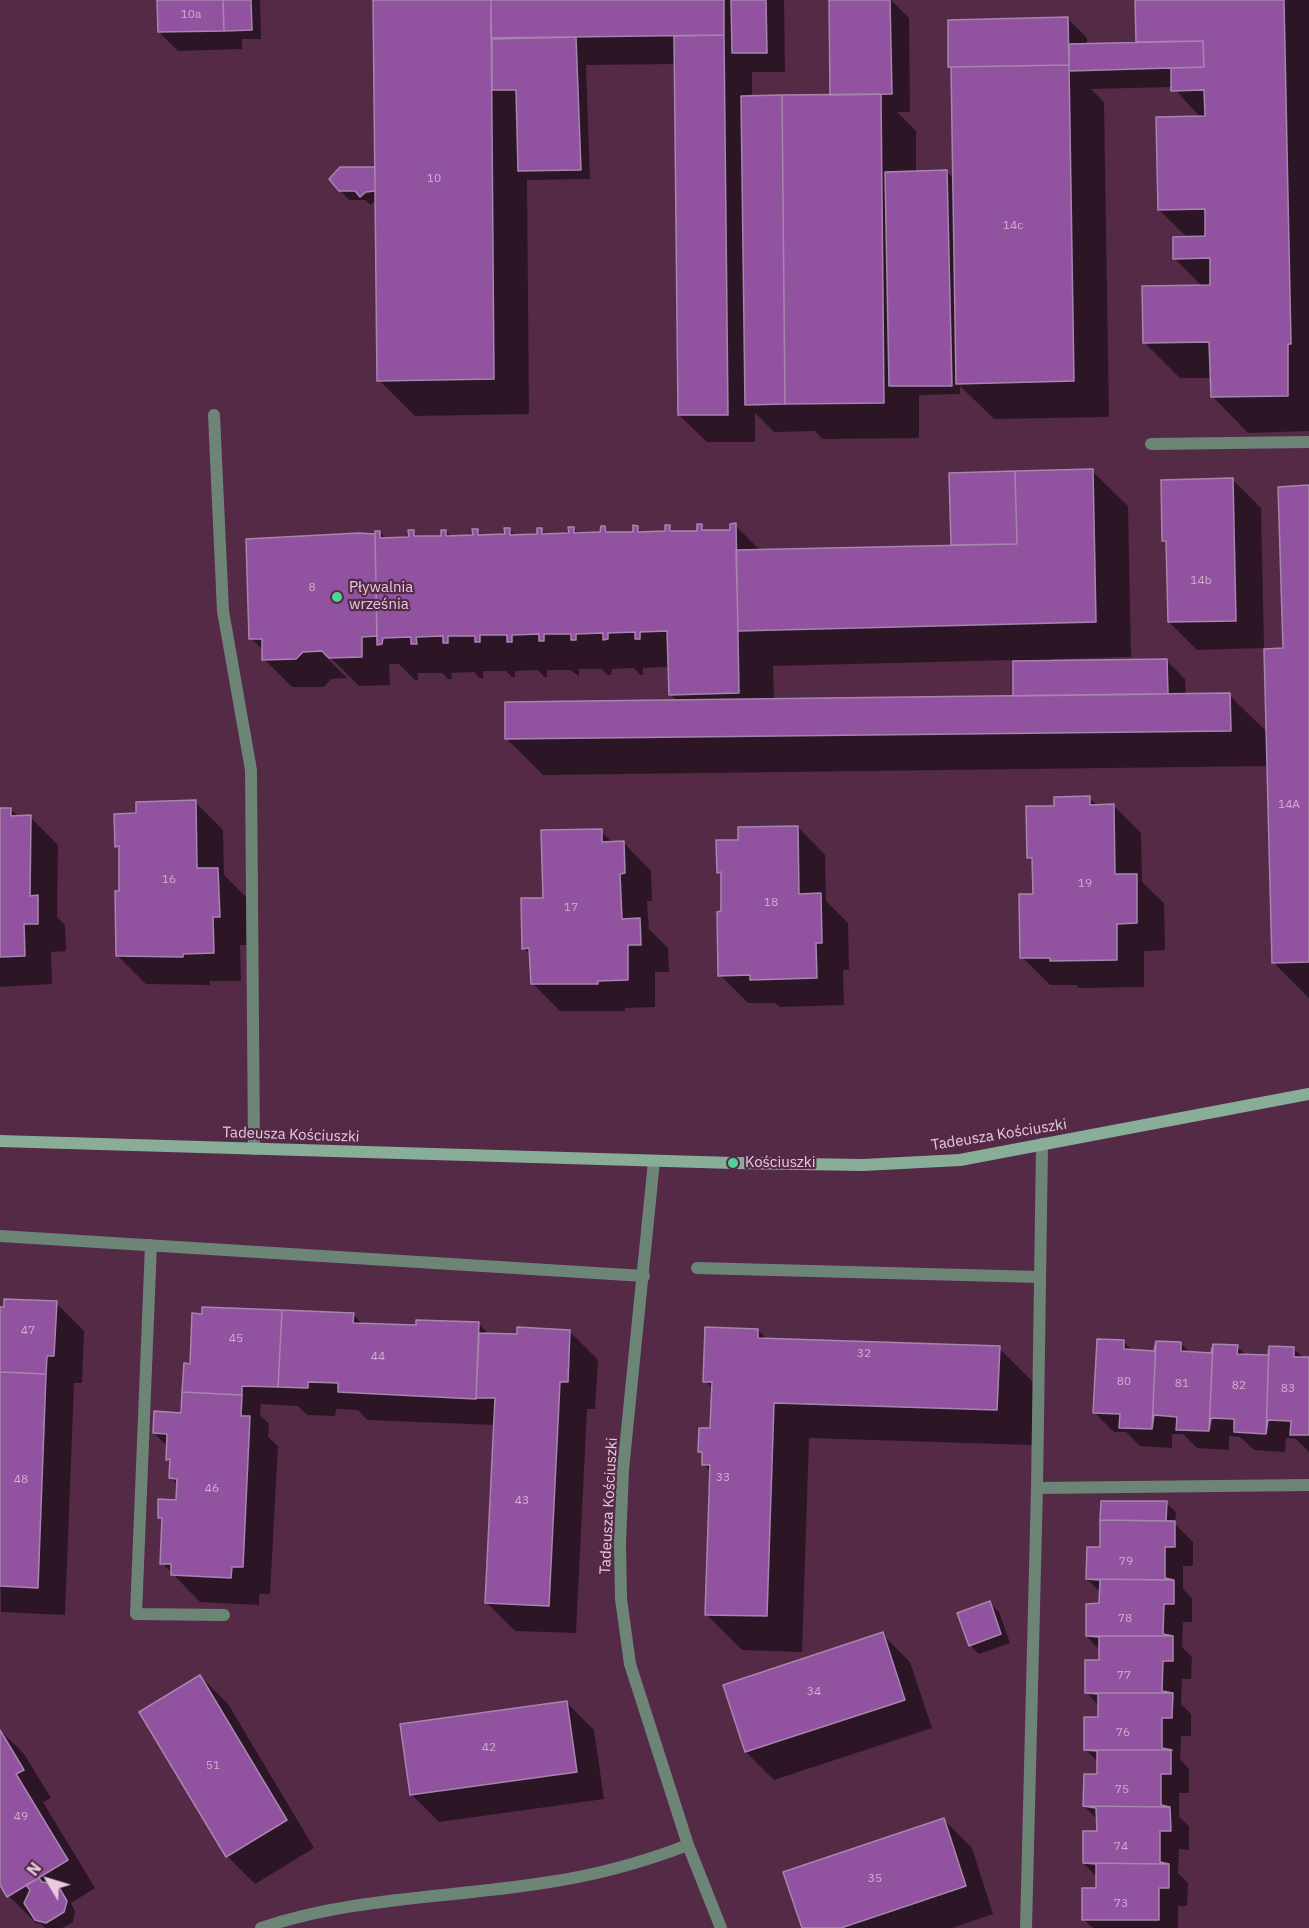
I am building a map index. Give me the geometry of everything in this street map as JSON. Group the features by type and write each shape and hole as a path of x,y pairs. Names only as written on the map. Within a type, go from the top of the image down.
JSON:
{"street":[{"path":"214,415 223,611 251,770 254,1149"},
{"path":"1151,444 1309,442"},
{"name":"Tadeusza Kościuszki","path":"0,1141 654,1161 902,1164 960,1160 1309,1094"},
{"path":"1026,1928 1037,1488 1042,1144"},
{"name":"Tadeusza Kościuszki","path":"654,1161 623,1470 620,1543 621,1599 630,1664 688,1845 721,1928"},
{"path":"0,1236 644,1276"},
{"path":"151,1245 136,1614 224,1615"},
{"path":"697,1268 1040,1277"},
{"path":"1037,1488 1309,1485"},
{"path":"261,1928 340,1906 572,1878 611,1870 688,1845"}],"building":[{"path":"157,0 223,0 224,31 158,32"},
{"path":"223,0 251,0 252,30 224,31"},
{"path":"373,0 491,0 494,379 377,381"},
{"path":"491,0 724,0 724,35 491,38"},
{"path":"731,0 766,0 767,53 732,53"},
{"path":"829,0 890,0 892,94 830,95"},
{"path":"1135,0 1284,0 1291,344 1288,344 1288,396 1211,397 1209,342 1143,343 1142,286 1210,285 1210,258 1173,259 1173,237 1205,236 1205,209 1158,210 1156,117 1205,116 1204,90 1171,91 1171,68 1204,67 1203,41 1136,42"},
{"path":"1068,17 1069,65 948,67 948,20"},
{"path":"724,35 728,415 678,415 674,36"},
{"path":"576,37 581,170 518,171 516,90 492,90 492,39"},
{"path":"1203,41 1204,67 1069,71 1069,44"},
{"path":"1069,65 1074,381 956,384 951,67"},
{"path":"881,94 884,403 785,404 782,95"},
{"path":"782,95 785,404 745,405 741,96"},
{"path":"340,167 375,167 375,191 366,192 360,197 355,191 339,191 329,179"},
{"path":"947,170 952,386 889,386 885,172"},
{"path":"1093,469 1096,622 738,631 736,550 1017,544 1015,471"},
{"path":"1015,471 1017,544 951,545 949,473"},
{"path":"1233,478 1236,621 1168,622 1166,541 1162,541 1161,480"},
{"path":"1309,485 1309,962 1272,963 1264,649 1283,648 1278,487"},
{"path":"736,523 739,693 669,695 667,631 640,632 640,639 635,639 635,632 608,633 608,639 603,640 603,633 576,634 576,640 571,640 571,634 544,634 544,641 539,641 539,634 512,635 512,642 507,642 507,635 480,635 480,642 475,642 475,636 448,636 448,643 443,643 443,636 416,637 417,644 411,644 411,637 383,638 382,644 377,645 375,531 380,531 380,538 409,537 408,530 414,530 414,536 441,536 441,530 446,530 446,536 473,535 472,529 478,529 478,535 505,534 504,528 510,528 510,535 537,534 537,528 542,528 542,534 569,533 568,527 574,527 574,533 600,532 601,526 605,526 606,532 633,532 633,525 638,526 638,532 665,531 665,525 670,525 670,531 697,531 697,524 702,524 702,530 730,530 730,524"},
{"path":"375,534 377,636 362,637 362,657 329,658 322,651 303,652 296,659 262,660 262,639 249,639 246,539"},
{"path":"1167,659 1168,694 1013,696 1013,661"},
{"path":"1230,693 1231,731 505,739 505,702"},
{"path":"1090,796 1090,805 1114,804 1115,874 1137,874 1137,923 1117,924 1117,960 1050,961 1050,958 1020,958 1019,894 1033,894 1032,858 1027,858 1026,806 1054,806 1054,797"},
{"path":"196,800 197,868 218,868 220,917 213,917 214,953 183,954 183,957 116,956 115,891 119,891 119,846 115,847 114,814 136,813 136,802"},
{"path":"0,808 11,808 11,816 31,815 30,896 38,895 38,924 24,924 25,956 0,957"},
{"path":"798,826 799,894 821,893 822,943 816,943 817,978 750,980 750,975 718,976 717,912 721,911 721,872 717,873 716,840 738,840 738,827"},
{"path":"602,829 602,842 624,841 625,873 620,874 622,919 640,918 641,945 628,945 628,980 598,981 598,984 531,984 529,948 522,949 521,898 543,898 541,830"},
{"path":"4,1299 57,1301 54,1356 47,1356 46,1374 0,1372 0,1307 4,1307"},
{"path":"202,1307 282,1310 278,1387 242,1386 242,1395 182,1392 184,1363 190,1364 192,1313 202,1314"},
{"path":"282,1310 354,1313 353,1323 416,1325 416,1320 479,1322 476,1399 338,1392 338,1383 308,1382 308,1388 278,1387"},
{"path":"517,1327 570,1330 568,1382 560,1382 549,1606 485,1603 495,1398 476,1398 479,1333 517,1334"},
{"path":"705,1327 758,1329 758,1338 1000,1346 997,1410 774,1403 767,1616 705,1615 710,1465 702,1465 702,1452 698,1452 699,1428 710,1428 712,1382 703,1382"},
{"path":"1097,1339 1124,1340 1124,1349 1154,1351 1156,1341 1152,1429 1119,1428 1120,1414 1093,1413"},
{"path":"1156,1341 1181,1342 1181,1351 1211,1353 1213,1344 1209,1431 1176,1430 1177,1417 1154,1415 1152,1429"},
{"path":"1213,1344 1238,1345 1237,1354 1268,1355 1269,1346 1266,1434 1234,1432 1234,1419 1211,1418 1209,1431"},
{"path":"1269,1346 1294,1347 1294,1357 1309,1357 1309,1435 1290,1435 1291,1421 1268,1420 1266,1434"},
{"path":"0,1372 46,1374 38,1588 0,1586"},
{"path":"182,1392 242,1395 241,1416 250,1416 243,1567 232,1567 231,1578 171,1575 171,1564 160,1564 162,1518 158,1518 158,1499 176,1500 177,1479 169,1478 170,1459 166,1460 167,1434 153,1433 154,1411 181,1413"},
{"path":"1101,1501 1167,1501 1166,1521 1100,1520"},
{"path":"1100,1520 1175,1521 1175,1547 1165,1547 1165,1578 1174,1580 1086,1579 1087,1547 1100,1547"},
{"path":"1086,1579 1174,1580 1174,1604 1164,1604 1163,1634 1173,1636 1086,1636 1086,1604 1099,1603 1100,1580"},
{"path":"990,1601 1001,1634 969,1646 957,1613"},
{"path":"883,1632 905,1700 745,1752 723,1685"},
{"path":"1086,1636 1173,1636 1173,1661 1163,1661 1162,1691 1173,1693 1085,1693 1085,1660 1099,1660 1099,1637"},
{"path":"200,1675 287,1820 226,1857 139,1712"},
{"path":"1085,1693 1173,1693 1172,1718 1162,1718 1162,1748 1172,1750 1084,1750 1084,1717 1098,1717 1098,1694"},
{"path":"567,1701 577,1772 410,1795 400,1724"},
{"path":"0,1730 24,1770 16,1774 68,1860 7,1897 0,1885"},
{"path":"1084,1750 1171,1750 1171,1774 1161,1774 1161,1805 1170,1807 1083,1806 1084,1774 1097,1774 1097,1751"},
{"path":"1083,1806 1170,1807 1171,1831 1160,1831 1160,1862 1169,1864 1083,1863 1083,1831 1097,1831 1096,1808"},
{"path":"944,1818 966,1886 841,1928 802,1928 783,1872"},
{"path":"1083,1863 1169,1864 1169,1888 1159,1888 1159,1920 1082,1920 1082,1888 1096,1888 1096,1864"},
{"path":"39,1878 42,1882 57,1884 67,1901 64,1912 46,1923 35,1920 24,1903 30,1890 26,1885"}],"place":[{"name":"Pływalnia września","path":"337,597"},
{"name":"Kościuszki","path":"733,1163"}]}
